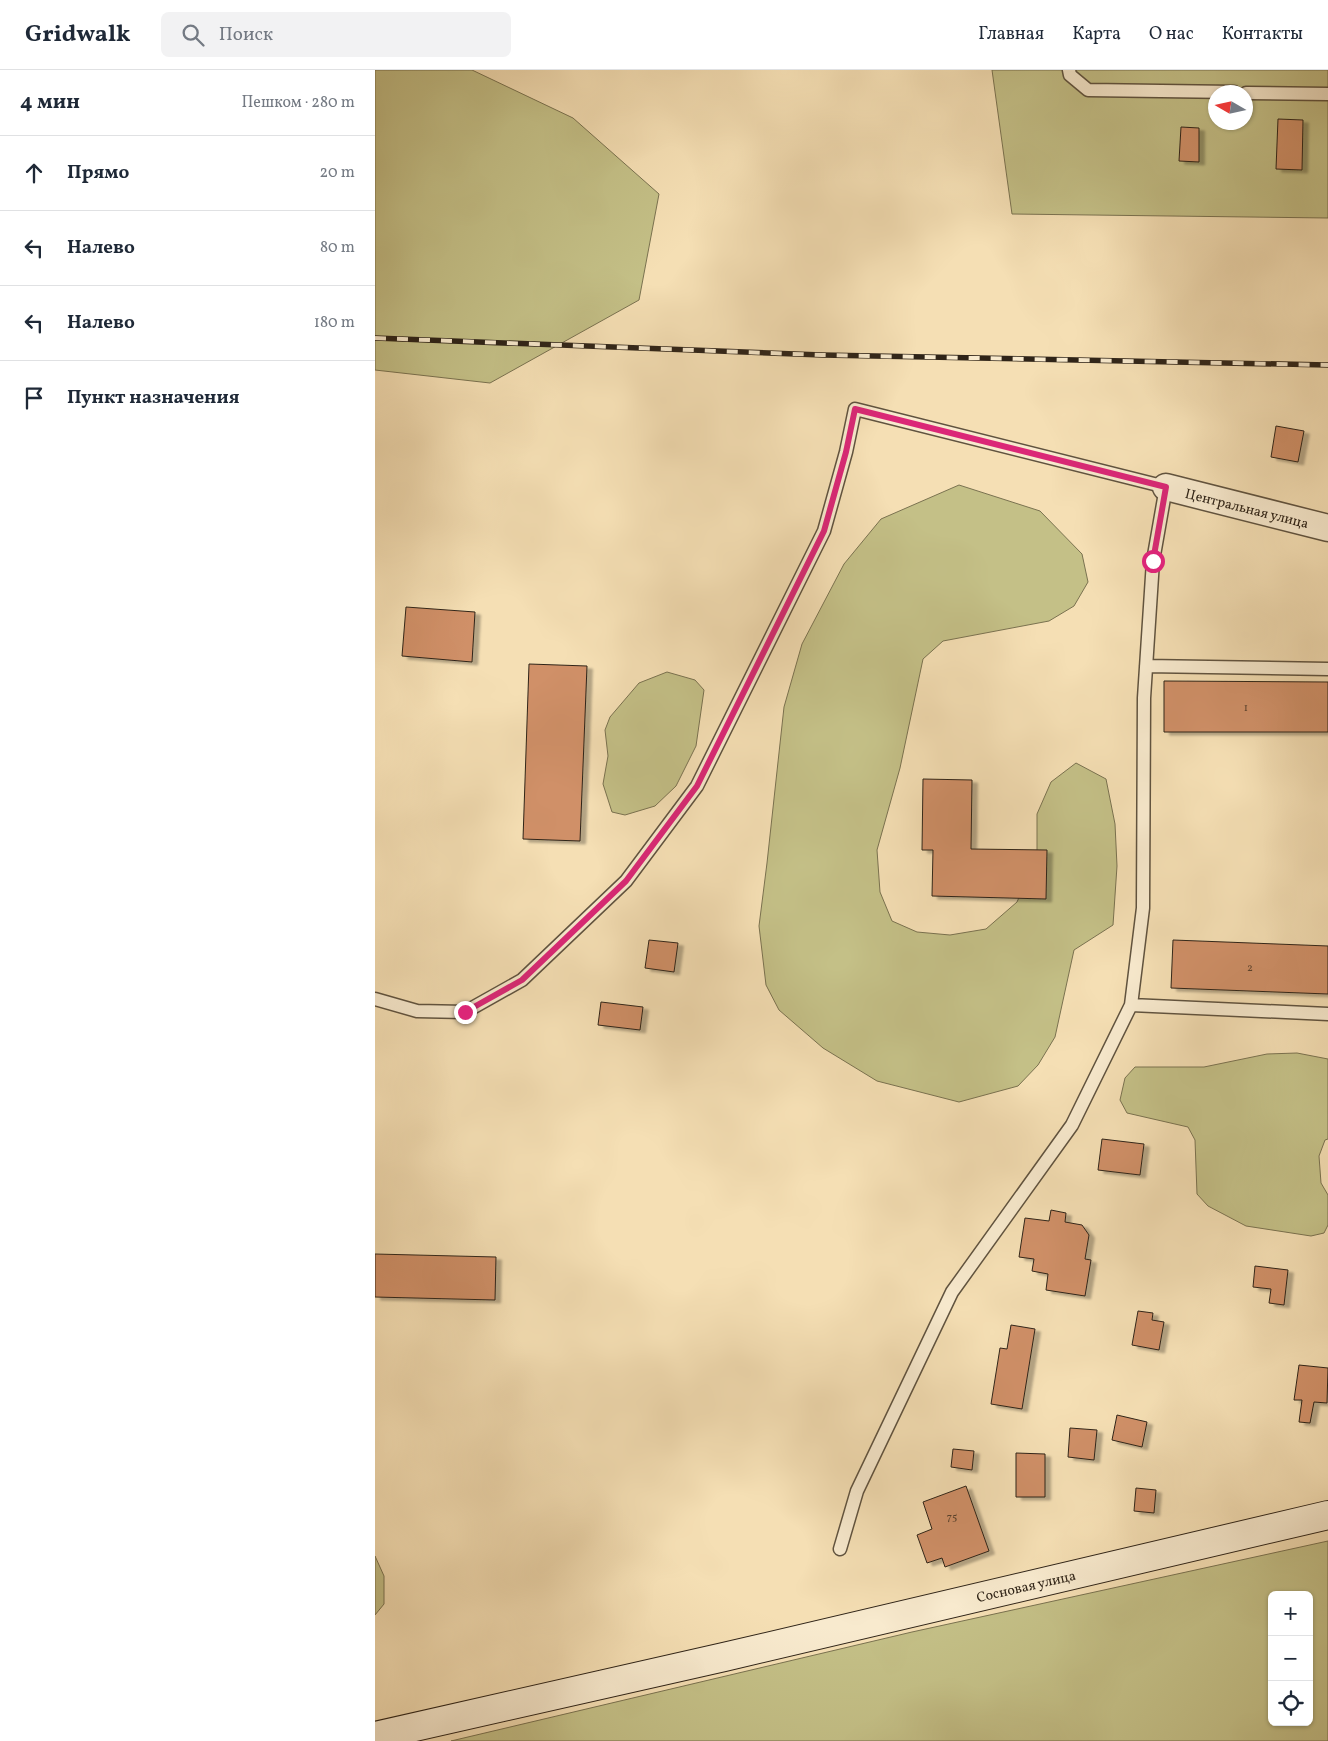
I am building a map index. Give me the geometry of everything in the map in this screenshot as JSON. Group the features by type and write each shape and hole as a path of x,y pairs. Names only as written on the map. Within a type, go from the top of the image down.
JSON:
{"street":[{"name":"Центральная улица","path":"1166,487 1328,528"},
{"name":"Сосновая улица","path":"375,1736 724,1657 1328,1515"}],"lane":[{"path":"1069,70 1070,75 1088,90 1208,92"},
{"path":"1253,93 1328,94"},
{"path":"375,999 417,1011 465,1012 522,980 626,881 697,786 820,540 846,452 855,409 1166,487 1153,561 1145,698 1143,908 1131,1005 1072,1125 952,1292 857,1491 840,1549"},
{"path":"1146,666 1328,670"},
{"path":"1131,1005 1328,1014"}],"shaded area":[{"path":"375,70 472,70 573,118 659,194 639,300 490,383 375,370"},
{"path":"992,70 1328,70 1328,218 1012,214"},
{"path":"959,485 1040,511 1082,554 1088,582 1074,606 1049,621 943,641 923,659 900,768 877,850 880,892 892,921 917,932 950,935 986,929 1017,902 1037,857 1037,814 1051,782 1076,763 1106,779 1115,824 1117,866 1113,925 1074,950 1055,1037 1038,1065 1018,1086 959,1102 877,1081 823,1048 779,1010 766,985 759,926 784,707 802,644 844,564 881,519"},
{"path":"667,672 695,680 704,690 696,746 676,786 655,806 625,815 612,812 603,784 608,756 605,730 610,717 639,683"},
{"path":"1297,1053 1328,1059 1328,1139 1325,1140 1319,1156 1321,1183 1328,1195 1328,1225 1324,1233 1311,1236 1246,1226 1208,1206 1197,1194 1195,1140 1188,1127 1127,1113 1120,1100 1125,1078 1135,1067 1204,1067 1267,1054"},
{"path":"1328,1541 1328,1741 451,1741 912,1632"},
{"path":"375,1556 384,1576 384,1604 375,1615"}],"building":[{"path":"1278,119 1303,120 1302,170 1276,169"},
{"path":"1181,127 1199,128 1199,162 1179,161"},
{"path":"1276,426 1304,431 1298,462 1271,457"},
{"path":"406,607 475,612 472,662 402,656"},
{"path":"529,664 587,666 580,841 523,839"},
{"path":"1164,681 1328,682 1328,732 1164,732"},
{"path":"923,779 972,780 971,849 1047,850 1046,899 932,896 933,850 922,850"},
{"path":"649,940 678,943 674,972 645,968"},
{"path":"1173,940 1328,946 1328,994 1171,988"},
{"path":"601,1002 643,1007 640,1030 598,1025"},
{"path":"1102,1139 1144,1144 1140,1175 1098,1170"},
{"path":"1051,1210 1066,1213 1065,1222 1082,1225 1089,1235 1085,1259 1091,1260 1085,1296 1046,1290 1048,1274 1032,1271 1034,1259 1019,1257 1025,1218 1049,1221"},
{"path":"375,1254 496,1257 495,1300 375,1297"},
{"path":"1255,1266 1288,1270 1284,1305 1269,1303 1271,1289 1253,1287"},
{"path":"1138,1311 1153,1313 1152,1320 1164,1322 1159,1350 1132,1345"},
{"path":"1011,1325 1035,1329 1022,1409 991,1404 1000,1348 1007,1349"},
{"path":"1299,1365 1328,1368 1327,1403 1314,1402 1310,1423 1299,1422 1302,1400 1294,1400"},
{"path":"1117,1415 1147,1422 1142,1447 1112,1440"},
{"path":"1070,1428 1097,1430 1094,1460 1068,1457"},
{"path":"953,1449 974,1451 972,1470 951,1467"},
{"path":"1016,1453 1045,1454 1045,1497 1016,1497"},
{"path":"966,1486 989,1551 945,1567 942,1558 927,1563 917,1535 932,1529 923,1502"},
{"path":"1136,1488 1156,1490 1154,1513 1134,1511"}],"railway":[{"path":"375,338 822,355 1328,365"}],"route":[{"path":"465,1012 522,980 626,881 697,786 824,531 846,452 855,409 1166,487 1153,561"}]}
